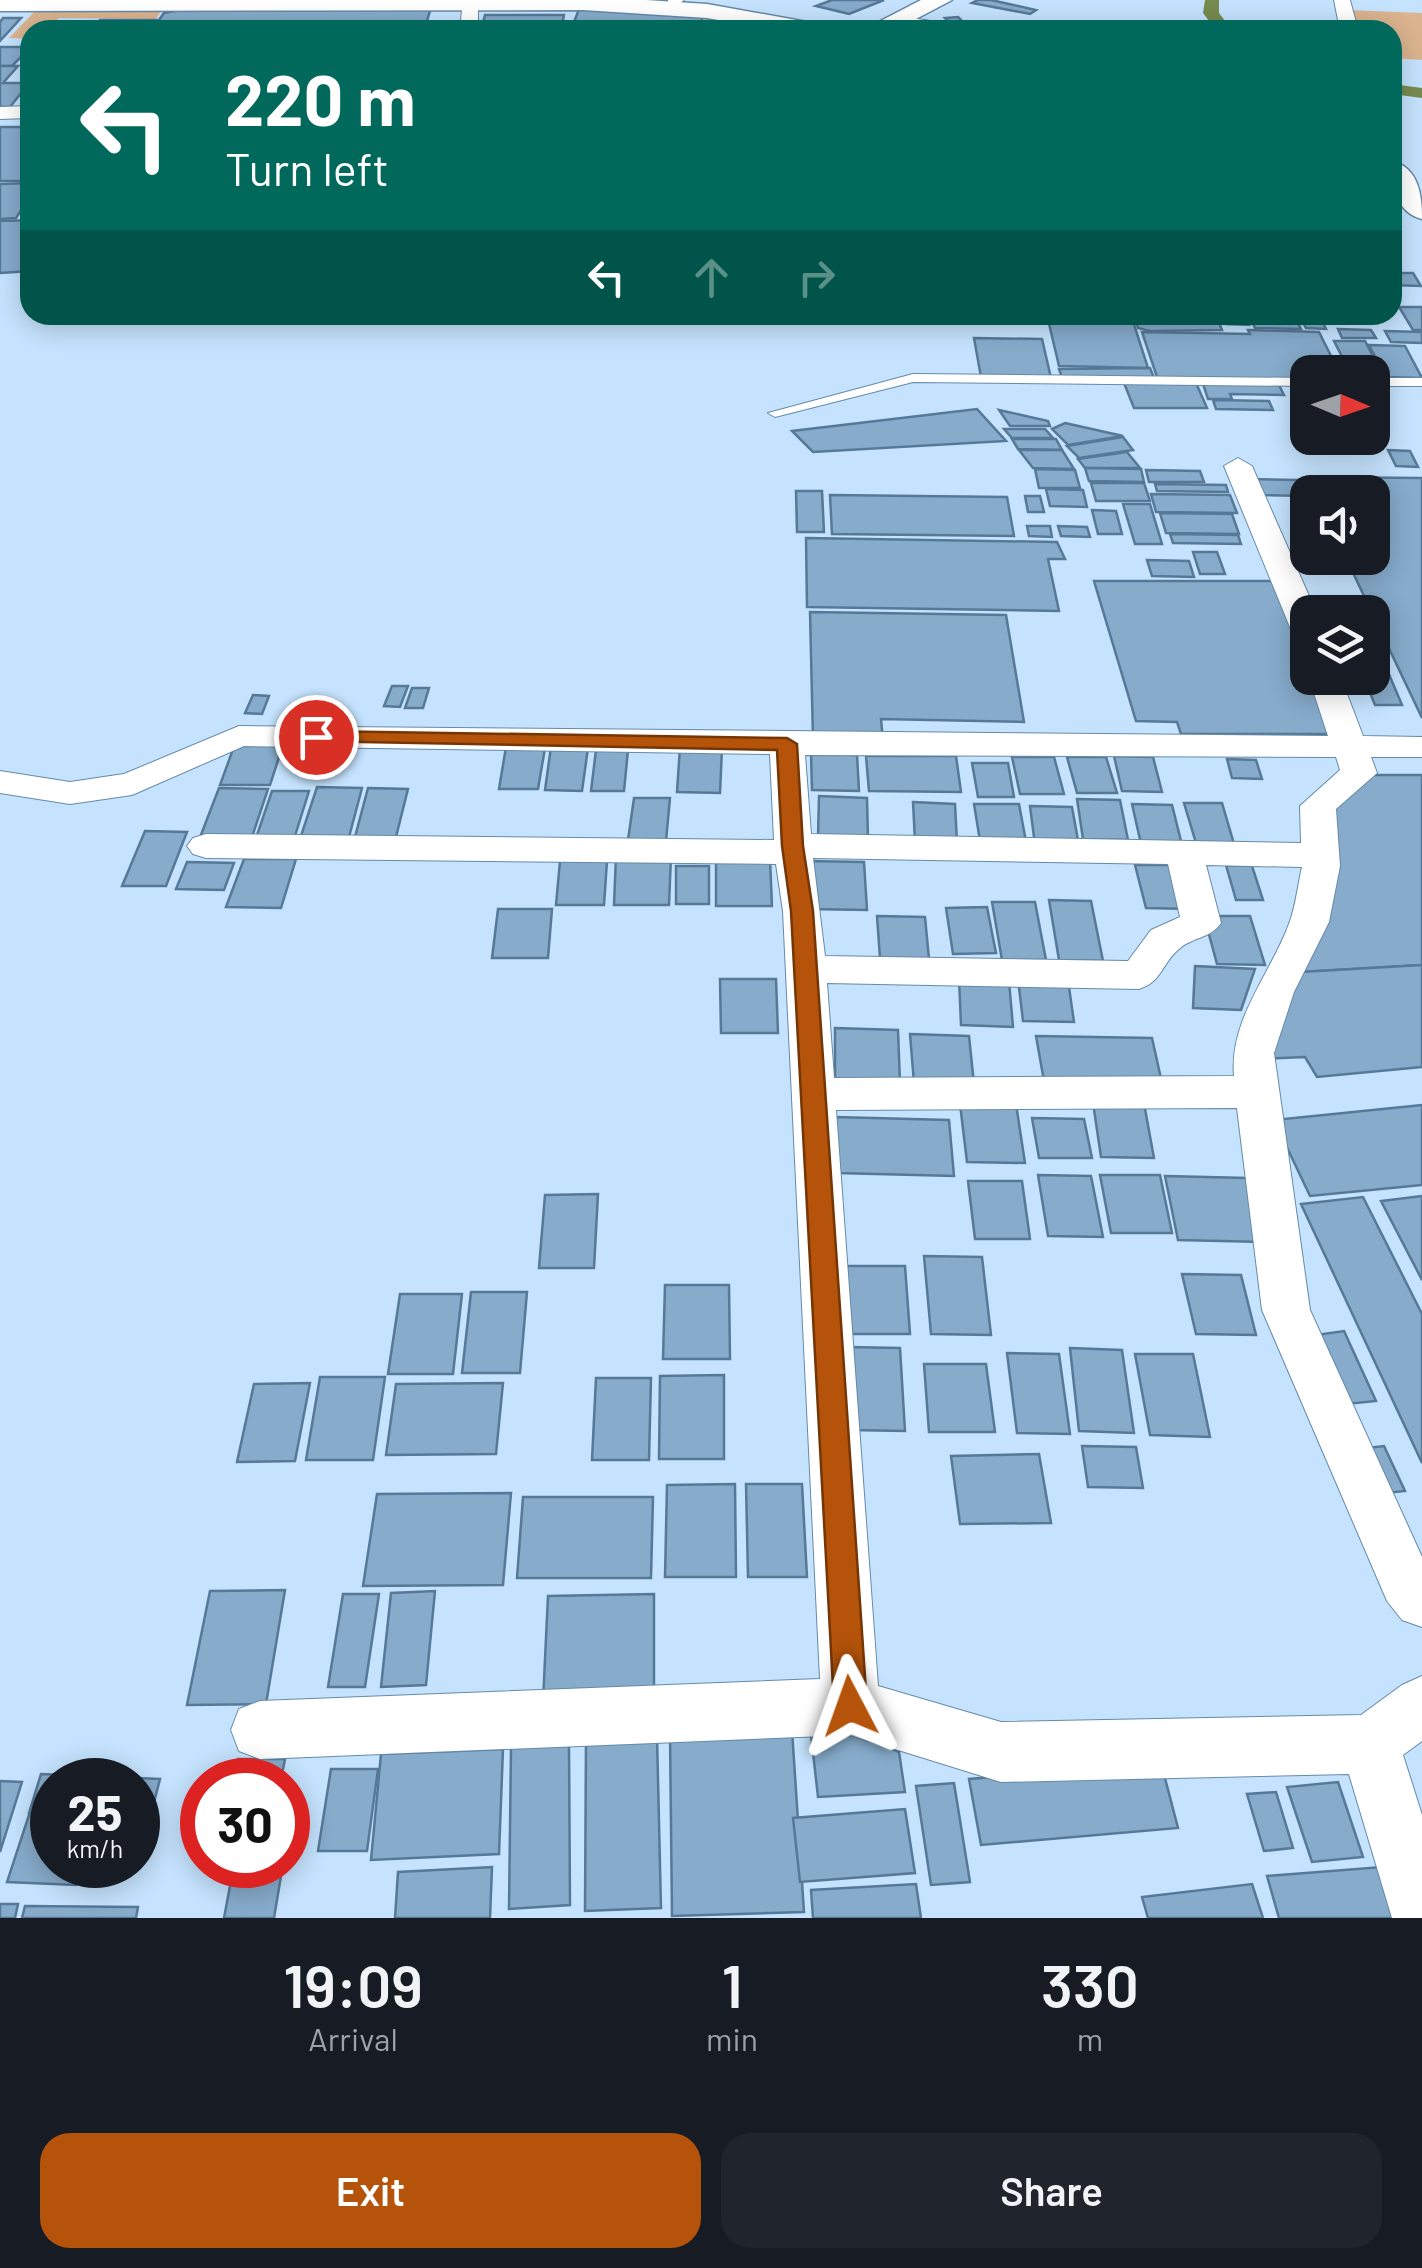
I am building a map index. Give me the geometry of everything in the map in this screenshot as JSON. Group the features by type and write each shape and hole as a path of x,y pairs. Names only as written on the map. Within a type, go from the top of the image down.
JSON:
{"main road":[{"path":"895,20 940,0"},
{"path":"669,1 779,20"},
{"path":"0,4 470,2 658,6 764,20"},
{"path":"1402,154 1422,175"},
{"path":"1402,183 1422,210"}],"street":[{"path":"1238,466 1292,595"},
{"path":"1332,695 1359,773 1318,806 1320,856 1309,922 1274,992 1253,1053 1286,1310 1406,1583 1422,1602"},
{"path":"0,782 70,793 132,784 238,736 787,744 1422,746"},
{"path":"787,744 793,849 802,911 850,1706"},
{"path":"206,846 1320,856"},
{"path":"805,970 1139,975 1165,939 1202,923 1184,852"},
{"path":"813,1094 1257,1092"},
{"path":"260,1730 850,1706 1001,1752 1370,1744 1422,1705"},
{"path":"1370,1744 1422,1915"}],"lane":[{"path":"899,18 911,20"},
{"path":"775,413 913,378 1290,382"},
{"path":"1390,382 1422,382"}],"shaded area":[{"path":"162,9 156,19 26,20 34,12"},
{"path":"1345,10 1422,13 1422,60 1402,59 1402,20 1348,20"},
{"path":"20,27 20,39 9,38"}],"building":[{"path":"832,0 884,0 849,14 816,6"},
{"path":"978,0 1036,10 1030,14 972,3"},
{"path":"431,8 427,20 159,20 164,13 186,9"},
{"path":"579,9 701,16 702,20 575,20"},
{"path":"485,15 564,15 563,20 484,20"},
{"path":"3,18 21,18 0,41 0,22"},
{"path":"0,47 20,47 20,58 12,66 0,66"},
{"path":"0,66 18,66 3,83 20,83 20,94 10,107 0,107"},
{"path":"0,127 20,127 20,181 0,181"},
{"path":"20,183 20,212 16,218 0,219 0,184"},
{"path":"20,220 20,272 0,273 0,221"},
{"path":"1402,273 1413,273 1421,286 1402,285"},
{"path":"1402,307 1422,307 1422,330 1413,330"},
{"path":"1049,325 1134,325 1148,368 1059,366"},
{"path":"1137,325 1220,325 1222,330 1150,331"},
{"path":"1254,325 1299,325 1301,329"},
{"path":"1304,325 1324,325 1326,329"},
{"path":"1338,329 1371,330 1376,338 1342,338"},
{"path":"1248,330 1319,332 1330,355 1290,355 1290,380 1157,377 1142,332 1250,334"},
{"path":"1385,331 1422,332 1422,343 1391,342"},
{"path":"974,338 1042,339 1051,378 981,377"},
{"path":"1334,341 1365,341 1372,355 1341,355"},
{"path":"1369,345 1405,346 1422,378 1390,377 1390,355 1374,355"},
{"path":"1150,368 1154,378 1062,378 1059,369"},
{"path":"1202,381 1278,383 1284,395 1230,394 1232,399 1208,399"},
{"path":"1124,383 1196,383 1207,408 1134,408"},
{"path":"1213,400 1269,401 1273,410 1216,409"},
{"path":"977,409 1006,441 813,452 792,431"},
{"path":"999,410 1048,421 1050,426 1010,426"},
{"path":"1065,423 1123,436 1068,445 1052,429"},
{"path":"1004,429 1045,429 1053,438 1012,438"},
{"path":"1123,437 1133,450 1079,458 1067,446"},
{"path":"1012,439 1056,439 1062,450 1018,449"},
{"path":"1019,450 1062,450 1074,469 1033,468"},
{"path":"1390,450 1410,451 1418,467 1396,466"},
{"path":"1127,452 1140,468 1085,468 1078,459"},
{"path":"1085,468 1141,469 1144,482 1089,481"},
{"path":"1035,469 1075,470 1080,488 1039,488"},
{"path":"1146,470 1200,471 1204,482 1149,482"},
{"path":"1390,478 1422,478 1422,718 1390,651 1390,595 1364,595 1354,575 1390,575"},
{"path":"1252,479 1290,480 1290,496 1258,495"},
{"path":"1091,483 1144,483 1150,501 1096,501"},
{"path":"1155,484 1226,485 1228,492 1157,491"},
{"path":"1046,489 1083,490 1087,507 1050,506"},
{"path":"796,491 822,491 824,532 797,532"},
{"path":"1151,494 1230,495 1237,513 1156,512"},
{"path":"830,495 1007,497 1014,536 832,534"},
{"path":"1025,496 1040,496 1044,512 1028,512"},
{"path":"1123,504 1150,504 1162,544 1135,544"},
{"path":"1092,510 1116,511 1122,534 1098,534"},
{"path":"1160,513 1232,514 1239,534 1166,533"},
{"path":"1027,526 1050,526 1052,537 1029,536"},
{"path":"1058,526 1087,527 1090,537 1061,536"},
{"path":"1170,534 1238,535 1241,544 1173,543"},
{"path":"806,538 1057,542 1065,559 1048,559 1059,611 807,607"},
{"path":"1193,552 1217,552 1225,574 1200,574"},
{"path":"1147,560 1189,561 1194,577 1152,576"},
{"path":"1094,581 1272,581 1290,622 1290,695 1322,695 1339,734 1181,734 1177,722 1136,721"},
{"path":"810,612 1006,615 1024,722 881,719 883,740 813,739"},
{"path":"1390,677 1402,705 1375,705 1371,695 1390,695"},
{"path":"392,686 408,686 400,707 384,706"},
{"path":"412,688 429,688 423,708 405,708"},
{"path":"253,695 269,696 262,714 245,713"},
{"path":"236,741 284,742 270,785 220,785"},
{"path":"506,747 545,748 538,789 499,789"},
{"path":"551,747 588,748 582,791 545,790"},
{"path":"680,747 722,748 720,793 677,792"},
{"path":"596,750 628,750 624,791 591,791"},
{"path":"811,754 857,755 859,791 812,790"},
{"path":"866,756 956,756 961,792 869,791"},
{"path":"1114,756 1153,757 1162,792 1122,791"},
{"path":"1012,757 1054,757 1064,794 1020,794"},
{"path":"1067,757 1106,757 1117,793 1077,793"},
{"path":"1227,759 1256,760 1262,779 1232,778"},
{"path":"972,763 1008,763 1014,797 978,797"},
{"path":"1361,775 1422,775 1422,965 1301,972 1328,804"},
{"path":"317,787 362,788 349,837 301,836"},
{"path":"219,788 268,789 251,840 199,840"},
{"path":"368,788 408,789 396,837 355,837"},
{"path":"272,791 309,791 294,839 256,838"},
{"path":"819,796 867,798 868,839 818,837"},
{"path":"634,798 670,798 666,841 628,840"},
{"path":"1077,799 1120,800 1128,840 1083,839"},
{"path":"913,802 955,804 957,843 915,841"},
{"path":"1184,803 1222,803 1234,844 1196,843"},
{"path":"974,804 1019,804 1027,847 981,847"},
{"path":"1132,804 1172,805 1182,845 1141,844"},
{"path":"1030,806 1072,807 1079,846 1035,845"},
{"path":"145,831 187,832 166,886 122,886"},
{"path":"616,856 671,856 669,905 614,905"},
{"path":"244,859 296,859 281,908 226,907"},
{"path":"716,859 770,859 772,906 716,906"},
{"path":"560,861 607,861 604,905 556,905"},
{"path":"806,861 864,862 867,910 807,909"},
{"path":"187,862 234,863 224,890 176,889"},
{"path":"1135,865 1178,865 1190,909 1146,908"},
{"path":"1226,865 1252,866 1263,900 1236,900"},
{"path":"676,866 709,866 709,904 676,904"},
{"path":"1049,900 1091,901 1103,961 1059,960"},
{"path":"992,902 1035,902 1046,960 1002,960"},
{"path":"987,907 996,953 953,954 946,908"},
{"path":"498,909 552,909 548,958 492,958"},
{"path":"877,916 925,917 929,959 880,958"},
{"path":"1204,916 1250,916 1265,965 1217,964"},
{"path":"1422,965 1422,1067 1317,1077 1305,1057 1260,1059 1301,972"},
{"path":"1195,966 1255,969 1241,1010 1193,1008"},
{"path":"720,979 776,979 778,1033 721,1033"},
{"path":"959,979 1009,981 1013,1027 961,1025"},
{"path":"1018,979 1068,980 1074,1022 1023,1021"},
{"path":"835,1028 898,1030 900,1083 835,1080"},
{"path":"910,1034 969,1036 974,1084 914,1083"},
{"path":"1036,1036 1152,1038 1162,1083 1044,1081"},
{"path":"1092,1096 1143,1098 1154,1158 1101,1157"},
{"path":"960,1104 1016,1104 1025,1163 967,1162"},
{"path":"1422,1105 1422,1185 1310,1196 1274,1120"},
{"path":"835,1117 949,1120 954,1176 837,1173"},
{"path":"1032,1118 1084,1119 1092,1158 1039,1158"},
{"path":"1038,1175 1091,1176 1103,1237 1048,1236"},
{"path":"1100,1175 1160,1175 1172,1233 1111,1233"},
{"path":"1165,1176 1247,1178 1263,1242 1178,1240"},
{"path":"968,1181 1022,1181 1030,1239 975,1239"},
{"path":"598,1194 594,1268 539,1268 545,1195"},
{"path":"1422,1196 1422,1280 1381,1201"},
{"path":"1363,1197 1422,1314 1422,1463 1301,1204"},
{"path":"924,1256 982,1257 991,1335 931,1334"},
{"path":"847,1266 905,1266 910,1334 850,1334"},
{"path":"1182,1274 1241,1275 1256,1335 1196,1334"},
{"path":"665,1285 729,1285 730,1359 663,1359"},
{"path":"471,1292 527,1292 520,1373 462,1373"},
{"path":"400,1294 462,1294 453,1374 388,1374"},
{"path":"1344,1331 1376,1401 1347,1404 1316,1335"},
{"path":"847,1347 900,1348 905,1431 850,1430"},
{"path":"1070,1348 1122,1350 1134,1433 1079,1431"},
{"path":"1007,1353 1059,1354 1070,1434 1017,1433"},
{"path":"1135,1354 1193,1354 1210,1437 1150,1435"},
{"path":"924,1364 986,1364 995,1432 929,1432"},
{"path":"724,1375 724,1459 659,1459 660,1376"},
{"path":"320,1377 385,1377 373,1460 306,1460"},
{"path":"596,1378 651,1378 649,1460 592,1460"},
{"path":"310,1383 295,1461 237,1462 254,1384"},
{"path":"503,1383 496,1454 386,1455 396,1384"},
{"path":"1082,1446 1136,1447 1143,1488 1088,1487"},
{"path":"1384,1446 1405,1491 1377,1494 1357,1449"},
{"path":"1039,1454 1051,1523 960,1524 951,1456"},
{"path":"735,1484 736,1577 665,1577 667,1485"},
{"path":"746,1484 802,1484 807,1577 748,1577"},
{"path":"511,1493 503,1585 363,1586 377,1494"},
{"path":"523,1497 653,1497 651,1578 517,1578"},
{"path":"285,1590 266,1704 187,1705 210,1591"},
{"path":"435,1591 426,1685 381,1687 391,1593"},
{"path":"343,1594 379,1594 365,1687 328,1687"},
{"path":"654,1594 654,1698 543,1701 548,1596"},
{"path":"792,1730 804,1912 672,1916 670,1734"},
{"path":"811,1735 855,1735 899,1752 905,1792 818,1797"},
{"path":"657,1736 661,1908 585,1911 586,1739"},
{"path":"569,1744 570,1905 509,1909 511,1748"},
{"path":"503,1749 499,1854 371,1860 381,1754"},
{"path":"1161,1763 1178,1828 981,1845 969,1779"},
{"path":"331,1769 378,1769 367,1851 318,1851"},
{"path":"0,1781 22,1782 0,1852"},
{"path":"1338,1782 1363,1857 1312,1862 1287,1787"},
{"path":"954,1783 970,1882 931,1885 916,1786"},
{"path":"1276,1792 1293,1848 1264,1851 1247,1794"},
{"path":"905,1809 915,1873 800,1882 793,1818"},
{"path":"29,1815 30,1815 30,1883 7,1882"},
{"path":"492,1867 490,1918 395,1918 398,1872"},
{"path":"1382,1867 1400,1918 1279,1918 1267,1876"},
{"path":"916,1884 921,1918 813,1918 811,1890"},
{"path":"1252,1884 1263,1918 1148,1918 1142,1897"},
{"path":"230,1888 279,1888 274,1918 224,1918"},
{"path":"0,1904 18,1904 15,1918 0,1918"},
{"path":"25,1906 138,1907 136,1918 22,1918"}],"waterway":[{"path":"1212,0 1211,13 1216,20"},
{"path":"1402,90 1422,93"}],"route":[{"path":"316,737 787,744 792,846 802,911 850,1706"}]}
